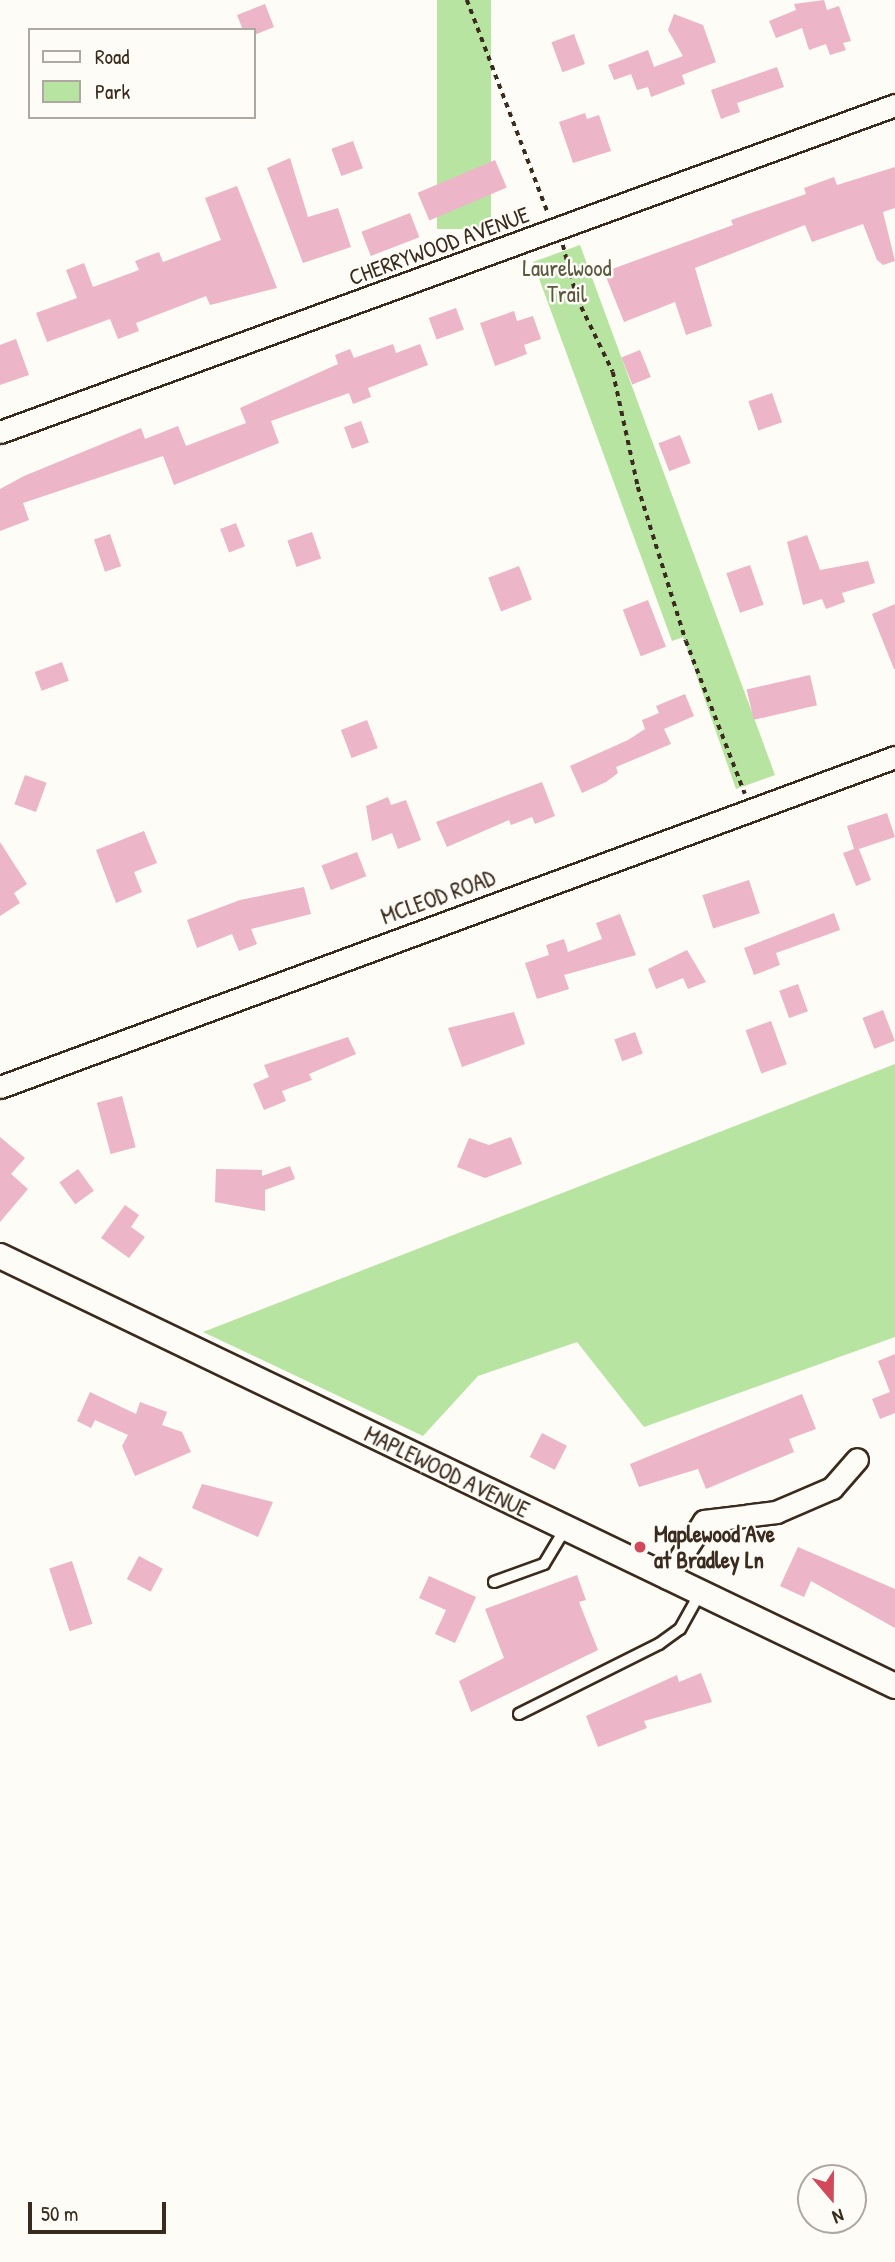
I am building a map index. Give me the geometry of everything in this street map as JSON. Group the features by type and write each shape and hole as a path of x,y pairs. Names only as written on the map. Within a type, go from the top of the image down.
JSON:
{"street":[{"name":"CHERRYWOOD AVENUE","path":"0,432 559,230 895,105"},
{"name":"MCLEOD ROAD","path":"0,1087 895,757"},
{"name":"MAPLEWOOD AVENUE","path":"0,1256 895,1686"},
{"path":"667,1578 704,1521 776,1512 832,1488 857,1459"}],"lane":[{"path":"494,1582 544,1564 565,1529"},
{"path":"519,1714 659,1644 680,1629 700,1593"}],"path":[{"path":"467,0 559,230 577,298 613,373 638,487 686,641 747,797 744,813"}],"green space":[{"path":"437,0 491,0 491,229 437,229"},
{"name":"Laurelwood Trail","path":"580,245 775,775 736,789 683,637 672,641 533,262"},
{"path":"895,1064 895,1337 644,1427 577,1342 478,1376 423,1436 203,1332"}],"building":[{"path":"824,0 827,10 839,6 851,41 843,43 846,50 830,55 826,44 809,50 802,28 776,38 769,21 796,10 794,4"},
{"path":"265,4 274,27 256,34 256,28 242,28 237,15"},
{"path":"674,14 703,25 716,62 682,75 685,84 651,97 648,87 637,90 631,74 614,80 608,65 648,50 654,67 683,56 668,30"},
{"path":"574,34 585,64 562,72 551,42"},
{"path":"777,67 784,87 737,103 740,112 721,119 711,90"},
{"path":"585,113 587,119 599,115 611,151 573,163 559,122"},
{"path":"353,141 363,168 341,176 331,149"},
{"path":"290,158 308,217 338,208 351,247 303,263 267,168"},
{"path":"495,160 507,188 429,220 418,193"},
{"path":"895,167 895,208 883,212 895,261 883,265 877,260 863,224 812,242 805,225 695,268 712,326 686,335 675,302 624,322 604,272 733,225 731,220 806,194 804,188 834,177 837,185"},
{"path":"237,186 277,288 210,305 206,296 136,323 139,331 118,339 110,319 47,342 36,313 77,298 66,270 84,263 93,287 139,270 135,261 159,252 163,262 221,240 205,198"},
{"path":"410,213 419,237 371,256 361,232"},
{"path":"456,308 464,330 437,340 429,318"},
{"path":"514,311 517,321 533,316 541,339 524,345 527,354 495,366 480,323"},
{"path":"16,339 29,375 0,385 0,345"},
{"path":"393,344 396,353 420,344 428,365 368,388 371,397 353,404 349,393 271,421 279,443 174,485 163,456 23,503 29,520 0,531 0,489 24,476 141,428 145,439 178,426 186,446 246,423 240,408 338,364 335,355 350,349 354,358"},
{"path":"640,350 651,377 632,384 621,357"},
{"path":"772,393 782,422 758,430 748,401"},
{"path":"361,421 369,443 352,449 344,427"},
{"path":"680,435 691,463 669,471 659,443"},
{"path":"236,523 245,546 229,552 220,529"},
{"path":"312,532 321,558 297,567 287,540"},
{"path":"110,534 121,566 105,572 94,540"},
{"path":"807,535 820,570 868,561 875,583 842,593 845,602 826,609 822,599 803,605 787,542"},
{"path":"750,565 764,605 740,613 726,573"},
{"path":"519,566 532,600 501,611 488,578"},
{"path":"648,600 666,647 641,656 623,610"},
{"path":"895,604 895,669 894,669 872,614"},
{"path":"62,662 69,681 42,691 35,672"},
{"path":"810,675 817,705 754,720 747,690"},
{"path":"685,694 694,716 664,729 671,744 616,767 618,773 582,793 570,766 628,740 645,729 642,720 659,713 656,706"},
{"path":"367,720 378,748 352,758 341,730"},
{"path":"25,775 47,783 36,812 14,804"},
{"path":"542,782 555,816 535,824 532,817 511,825 509,820 447,847 436,822"},
{"path":"388,797 391,805 406,800 421,840 398,849 392,833 372,841 366,806"},
{"path":"887,813 895,837 859,849 871,880 856,886 843,853 854,849 847,826"},
{"path":"144,831 157,863 134,872 142,892 116,903 96,850"},
{"path":"0,842 27,884 14,893 20,903 0,916"},
{"path":"357,852 366,876 331,890 322,866"},
{"path":"749,880 760,913 713,928 702,895"},
{"path":"304,887 311,914 251,929 257,944 239,951 232,934 197,948 187,920 240,900"},
{"path":"834,913 840,930 776,953 780,965 754,975 744,948"},
{"path":"620,914 636,955 564,975 569,989 537,999 525,963 549,955 546,945 564,939 568,952 602,939 596,923"},
{"path":"687,950 706,982 688,989 683,978 656,989 648,969"},
{"path":"798,984 808,1011 789,1018 779,991"},
{"path":"883,1010 895,1041 874,1049 862,1018"},
{"path":"514,1012 525,1044 462,1067 448,1028"},
{"path":"771,1021 787,1064 761,1073 746,1030"},
{"path":"635,1032 643,1054 622,1061 614,1040"},
{"path":"348,1037 356,1054 309,1074 312,1080 282,1091 286,1101 264,1110 253,1084 269,1077 264,1065"},
{"path":"122,1096 136,1147 111,1154 97,1103"},
{"path":"0,1137 25,1158 11,1174 28,1189 0,1222"},
{"path":"511,1137 522,1164 485,1178 457,1167 469,1138 489,1145"},
{"path":"290,1166 295,1179 265,1190 265,1211 215,1202 216,1169 262,1170 262,1176"},
{"path":"78,1169 94,1191 75,1204 59,1183"},
{"path":"125,1205 139,1215 131,1227 145,1237 129,1258 101,1238"},
{"path":"895,1354 895,1413 880,1419 872,1399 890,1392 878,1361"},
{"path":"90,1392 136,1414 140,1402 167,1412 162,1425 182,1432 191,1452 135,1476 122,1446 128,1435 95,1420 91,1428 77,1421"},
{"path":"802,1394 816,1429 789,1439 794,1452 706,1489 698,1469 639,1487 630,1464"},
{"path":"542,1433 567,1446 555,1470 530,1457"},
{"path":"202,1484 273,1502 258,1537 192,1508"},
{"path":"798,1547 895,1589 895,1628 811,1581 804,1597 780,1586"},
{"path":"139,1556 163,1569 151,1592 127,1579"},
{"path":"72,1561 92,1624 70,1631 49,1568"},
{"path":"577,1575 586,1600 579,1602 598,1650 471,1712 459,1681 504,1658 485,1609"},
{"path":"429,1576 476,1597 455,1643 435,1634 446,1610 419,1598"},
{"path":"701,1673 712,1702 644,1721 647,1728 598,1747 586,1716 677,1675 679,1682"}],"place":[{"name":"Maplewood Ave at Bradley Ln","path":"640,1547"}]}
